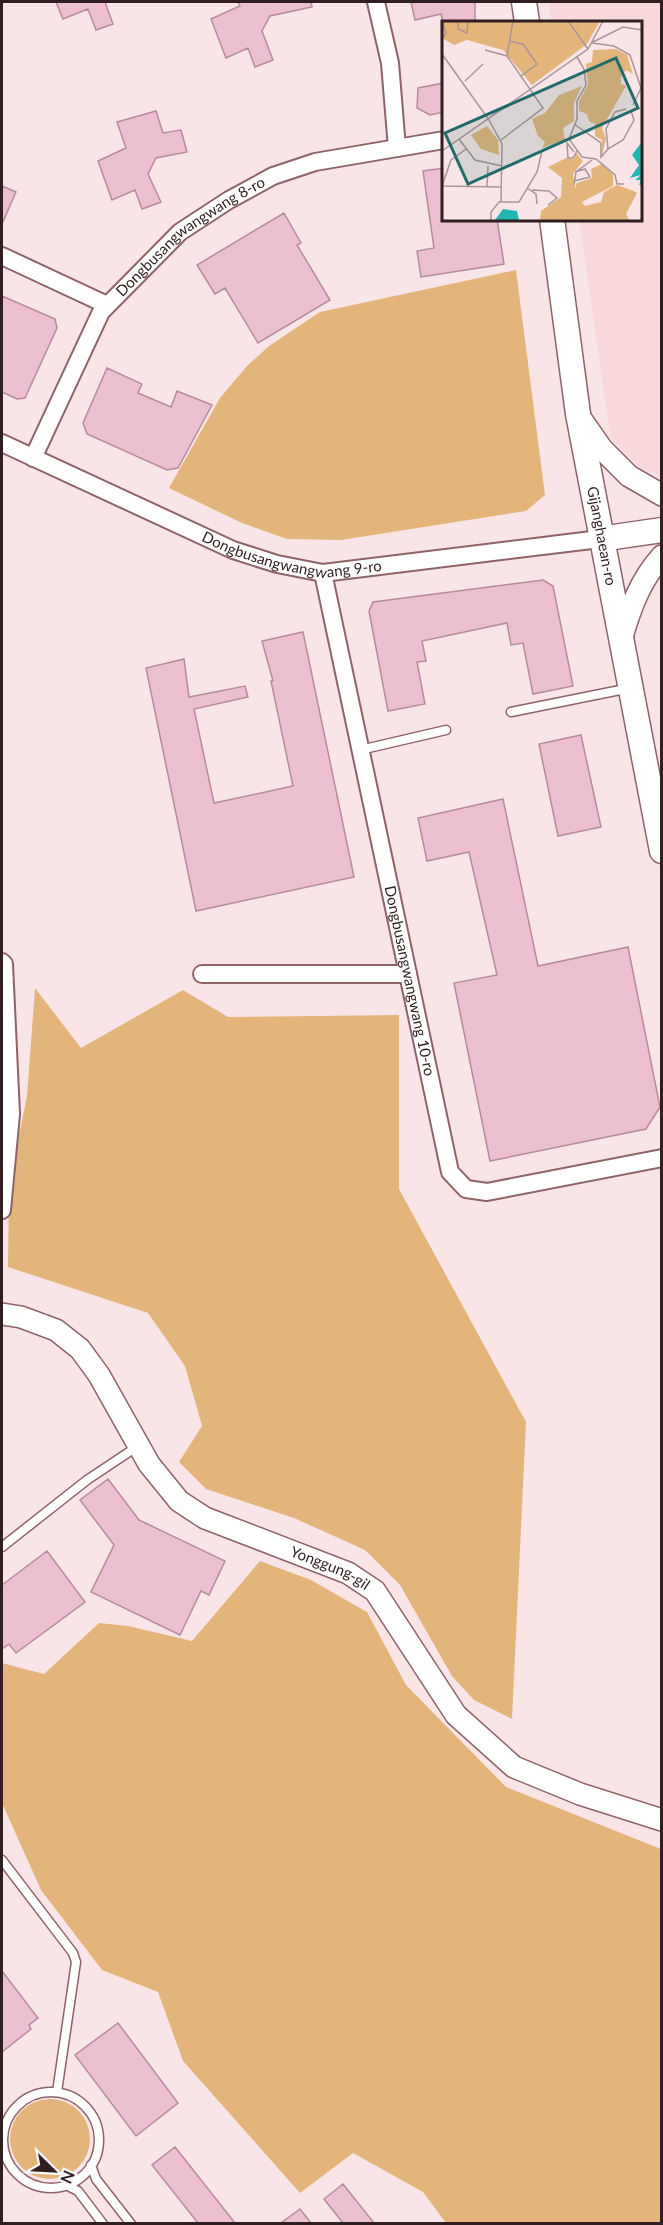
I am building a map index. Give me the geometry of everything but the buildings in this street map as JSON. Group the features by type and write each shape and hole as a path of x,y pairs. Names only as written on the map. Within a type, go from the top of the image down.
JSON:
{"main road":[{"path":"524,2 527,21"},
{"name":"Gijanghaean-ro","path":"552,220 578,414 600,539 662,851"},
{"path":"600,539 662,530"}],"street":[{"path":"376,2 390,63 398,148"},
{"name":"Dongbusangwangwang 8-ro","path":"33,458 81,349 101,312 180,232 229,200 273,176 315,162 442,140"},
{"path":"2,256 107,305"},
{"path":"578,414 602,449 629,476 662,495"},
{"name":"Dongbusangwangwang 9-ro","path":"2,443 233,550 277,564 323,573 600,539"},
{"path":"621,640 632,604 649,569 662,556"},
{"name":"Dongbusangwangwang 10-ro","path":"323,573 450,1172 466,1189 487,1192 662,1158"},
{"path":"2,962 4,964 11,1114 2,1210"},
{"path":"202,974 408,974"},
{"name":"Yonggung-gil","path":"2,1309 2,1314 21,1317 56,1330 80,1349 99,1376 149,1464 178,1501 205,1518 348,1573 375,1591 456,1716 514,1767 580,1794 662,1820"}],"lane":[{"path":"511,712 630,688"},
{"path":"360,750 446,730"},
{"path":"2,1547 87,1480 139,1446"},
{"path":"2,1860 73,1953 76,1962 57,2092"},
{"path":"57,2092 77,2099 85,2106 96,2124 98,2145 91,2165 76,2180 66,2185 45,2187 34,2185 16,2173 5,2154 2,2132 18,2105 36,2094 57,2092"},
{"path":"91,2165 96,2179 131,2223"},
{"path":"66,2185 78,2191 103,2223"}],"shaded area":[{"path":"549,2 661,2 661,476 638,466 610,435 579,220 642,220 642,21 552,21"},
{"path":"516,270 545,495 526,511 341,540 287,539 242,523 169,488 220,398 247,366 269,346 320,312"},
{"path":"35,988 81,1048 183,990 228,1017 399,1015 399,1189 526,1422 512,1719 474,1700 452,1676 400,1585 365,1550 294,1518 206,1489 179,1462 202,1426 185,1366 148,1313 8,1267 9,1185 27,1096"},
{"path":"260,1561 311,1580 367,1612 406,1685 506,1787 661,1849 661,2223 446,2223 423,2192 353,2153 300,2193 183,2061 158,1992 102,1970 41,1890 2,1803 2,1663 44,1674 99,1623 128,1626 192,1641"},
{"path":"42,2099 58,2099 79,2110 90,2131 90,2147 79,2168 58,2179 42,2179 28,2173 16,2161 10,2147 10,2131 16,2117 28,2105"}]}
